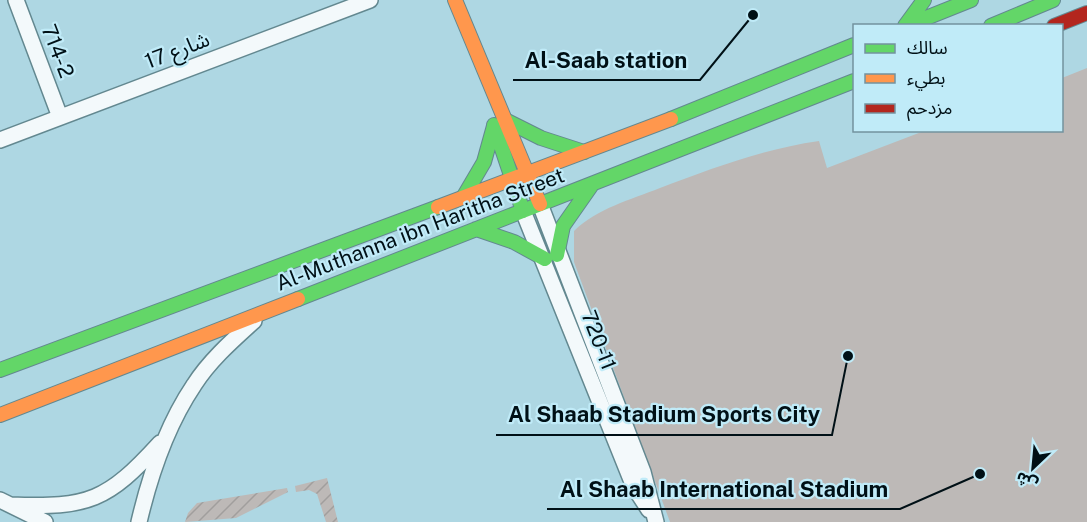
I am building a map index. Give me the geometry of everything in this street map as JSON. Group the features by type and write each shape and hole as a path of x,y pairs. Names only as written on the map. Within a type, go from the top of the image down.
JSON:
{"main road":[{"path":"455,0 500,123 512,178 524,211"},
{"path":"906,24 924,0"},
{"path":"910,24 971,0"},
{"path":"996,24 1053,0"},
{"path":"1059,24 1087,13"},
{"name":"Al-Muthanna ibn Haritha Street","path":"0,370 153,310 584,152 853,46"},
{"name":"Al-Muthanna ibn Haritha Street","path":"0,415 853,82"},
{"path":"775,113 853,94"},
{"path":"500,123 584,152"},
{"path":"500,123 527,172 540,204"},
{"path":"464,196 484,162 500,123"},
{"path":"476,229 551,257 564,222 592,184"}],"street":[{"name":"714-2","path":"16,0 60,117"},
{"name":"شارع 17","path":"0,140 370,0"},
{"name":"720-11","path":"540,204 551,257 634,488 654,518"},
{"name":"720-11","path":"524,211 551,257"},
{"path":"139,522 149,479 194,385 223,349 264,312"},
{"path":"6,503 59,507 99,497 130,476 170,432"},
{"path":"6,503 45,522"}],"shaded area":[{"path":"1087,68 1087,522 670,522 574,262 574,231 593,216 626,201 738,160 798,144 819,141 827,168 921,132 1063,132 1063,78"},
{"path":"327,478 338,522 326,522 317,494 309,490 296,492 295,486"},
{"path":"287,488 288,492 236,518 185,522 188,513 197,503"}],"traffic: fast":[{"path":"906,24 924,0"},
{"path":"911,24 971,0"},
{"path":"996,24 1053,0"},
{"path":"671,119 853,45"},
{"path":"298,299 853,81"},
{"path":"507,121 541,138 584,152"},
{"path":"494,125 523,211"},
{"path":"464,196 484,162 494,126"},
{"path":"557,255 563,226 591,186"},
{"path":"0,370 438,207"},
{"path":"476,229 514,242 545,259"}],"traffic: slow":[{"path":"455,0 540,204"},
{"path":"438,207 671,119"},
{"path":"0,415 298,299"}],"traffic: jam":[{"path":"1059,24 1087,13"}],"place":[{"name":"Al-Saab station","path":"753,15"},
{"name":"Al Shaab Stadium Sports City","path":"848,356"},
{"name":"Al Shaab International Stadium","path":"980,474"}]}
